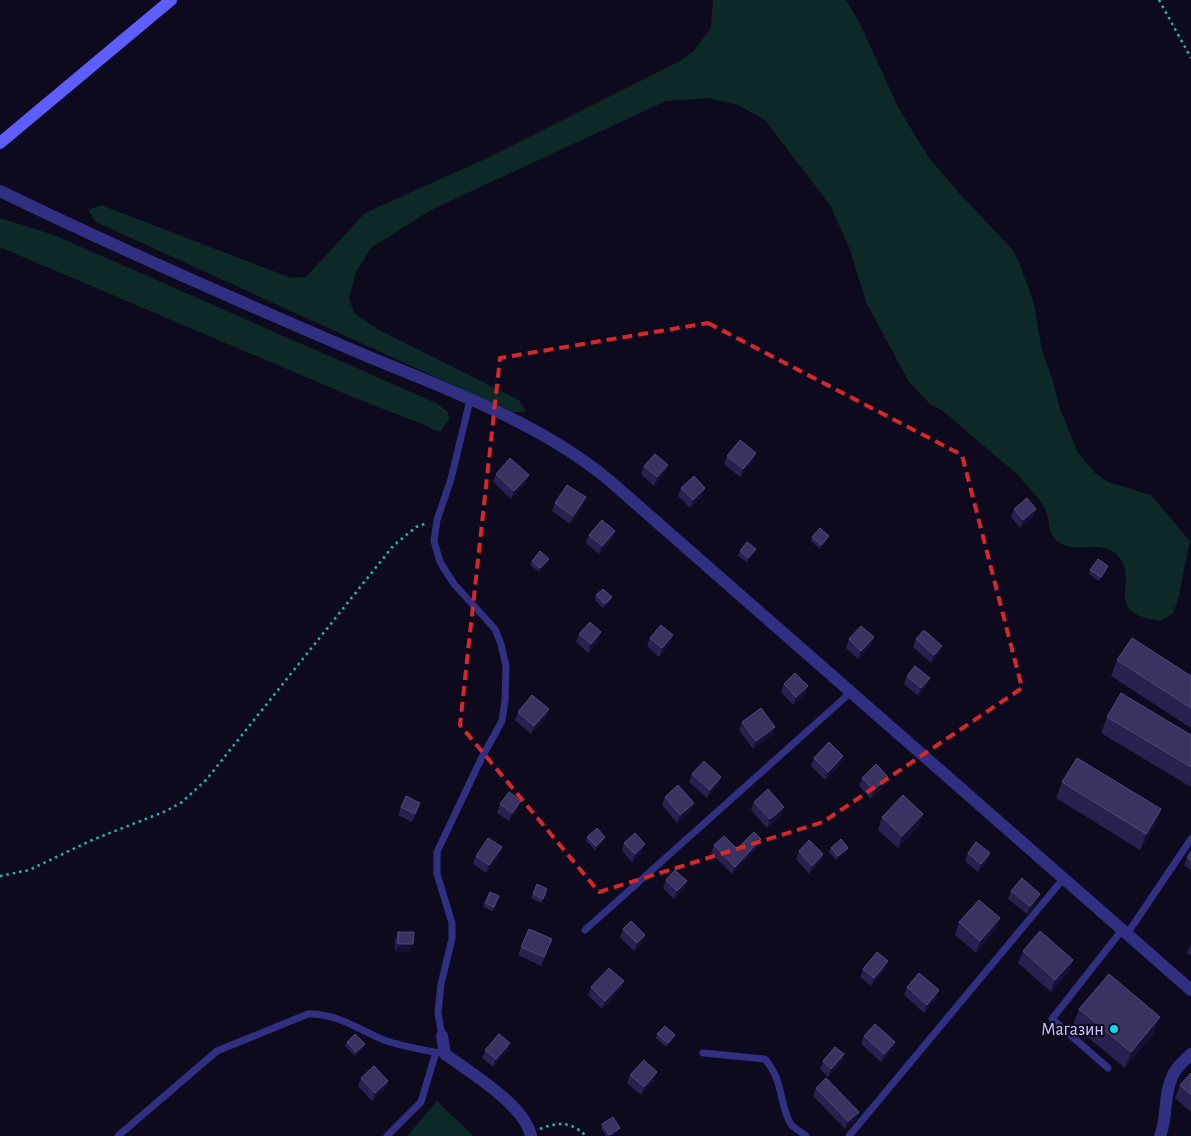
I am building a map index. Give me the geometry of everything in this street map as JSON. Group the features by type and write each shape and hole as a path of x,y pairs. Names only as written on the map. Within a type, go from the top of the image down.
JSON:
{"main road":[{"path":"0,143 171,0"}],"street":[{"path":"0,191 216,291 470,400 541,433 588,462 1191,990"},
{"path":"442,1036 441,1053 503,1097 531,1135"},
{"path":"1160,1136 1165,1101 1173,1074 1191,1054"}],"lane":[{"path":"442,1036 438,1013 441,984 452,939 452,923 437,874 437,852 482,757 502,721 506,666 495,629 454,584 440,562 434,541 437,520 451,480 470,400"},
{"path":"585,930 850,693"},
{"path":"1108,1068 1052,1019 1124,932 1191,839"},
{"path":"849,1136 1064,879"},
{"path":"118,1136 217,1051 308,1014 322,1014 344,1020 387,1040 441,1053 421,1102 387,1136"},
{"path":"703,1053 765,1060 774,1070 781,1086 784,1104 791,1125 806,1136"}],"path":[{"path":"1159,0 1191,58"},
{"path":"0,876 29,870 92,840 166,811 182,802 206,780 393,546 416,527 437,520"},
{"path":"531,1135 542,1128 568,1123 586,1136"}],"highlighted area":[{"path":"708,323 962,455 1022,688 823,822 599,892 460,725 500,358"}],"green space":[{"path":"713,0 846,0 860,24 898,107 929,158 1012,249 1019,262 1034,304 1042,351 1052,378 1059,406 1077,451 1095,473 1108,482 1151,495 1190,541 1178,599 1173,613 1161,621 1142,617 1131,611 1126,603 1124,565 1118,556 1103,548 1069,547 1055,539 1052,536 1044,507 1036,495 1011,469 943,411 930,404 909,382 867,304 849,247 830,205 765,120 738,105 709,98 666,101 431,210 371,248 356,272 349,299 354,313 379,330 519,400 526,412 512,412 96,222 88,210 101,205 291,278 306,277 365,213 485,159 680,61 693,52 711,28"},
{"path":"0,218 54,235 436,403 448,412 449,419 441,431 433,430 2,248 0,249"},
{"path":"437,1101 473,1136 407,1136"}],"building":[{"path":"740,440 756,453 743,469 727,456"},
{"path":"655,454 668,465 657,477 644,466"},
{"path":"510,458 529,475 514,491 496,474"},
{"path":"694,476 705,488 693,500 681,488"},
{"path":"567,485 586,497 573,516 555,503"},
{"path":"1027,498 1036,509 1023,520 1014,509"},
{"path":"602,520 615,531 602,546 589,535"},
{"path":"820,528 829,536 821,545 812,537"},
{"path":"747,542 756,549 748,558 740,551"},
{"path":"540,551 549,559 540,568 532,561"},
{"path":"1098,559 1108,566 1101,577 1090,570"},
{"path":"603,589 612,597 605,604 596,595"},
{"path":"590,622 601,632 591,644 579,634"},
{"path":"661,625 673,635 662,648 650,638"},
{"path":"861,626 874,637 861,651 849,639"},
{"path":"924,630 942,646 934,655 916,639"},
{"path":"1132,638 1191,676 1191,708 1117,660"},
{"path":"915,666 930,678 921,688 907,676"},
{"path":"795,673 808,686 796,697 784,684"},
{"path":"1121,693 1191,735 1191,767 1107,717"},
{"path":"532,695 549,709 534,726 518,712"},
{"path":"761,708 775,727 756,741 742,722"},
{"path":"829,742 843,756 828,772 814,758"},
{"path":"1077,758 1161,809 1146,834 1062,782"},
{"path":"704,761 721,777 710,790 692,774"},
{"path":"876,764 888,777 874,790 862,778"},
{"path":"678,785 694,803 680,815 665,797"},
{"path":"768,789 784,807 770,819 754,802"},
{"path":"509,792 521,801 512,813 500,804"},
{"path":"903,795 923,814 902,836 882,817"},
{"path":"406,796 420,803 415,814 401,807"},
{"path":"597,828 605,837 596,846 587,837"},
{"path":"754,832 761,839 735,867 714,845 724,836 737,849"},
{"path":"635,833 645,844 635,854 624,843"},
{"path":"488,838 502,847 489,865 476,856"},
{"path":"841,839 848,848 838,856 831,848"},
{"path":"809,840 823,854 812,866 799,851"},
{"path":"976,842 990,853 981,864 968,853"},
{"path":"1191,852 1191,861 1187,857"},
{"path":"675,870 687,881 677,891 666,880"},
{"path":"1022,878 1040,894 1030,906 1011,891"},
{"path":"537,884 547,889 543,899 533,894"},
{"path":"490,892 499,896 494,907 485,903"},
{"path":"979,900 1000,918 980,941 959,922"},
{"path":"631,921 645,935 637,943 623,929"},
{"path":"529,929 552,939 544,957 521,947"},
{"path":"1040,931 1073,960 1055,980 1023,951"},
{"path":"398,932 414,932 413,944 398,944"},
{"path":"877,952 888,961 874,978 863,969"},
{"path":"609,968 624,981 605,1001 591,987"},
{"path":"919,973 939,990 927,1005 907,987"},
{"path":"1109,974 1160,1017 1131,1052 1079,1009"},
{"path":"875,1024 895,1042 884,1054 864,1036"},
{"path":"665,1026 675,1035 668,1043 657,1034"},
{"path":"355,1034 365,1044 356,1052 347,1042"},
{"path":"499,1034 510,1043 496,1059 485,1050"},
{"path":"835,1047 844,1054 831,1069 823,1061"},
{"path":"644,1060 657,1072 644,1087 630,1075"},
{"path":"374,1066 388,1081 375,1093 361,1078"},
{"path":"1191,1073 1191,1095 1180,1085"},
{"path":"826,1078 859,1112 848,1121 816,1088"},
{"path":"613,1117 620,1128 609,1135 602,1124"}],"place":[{"name":"Магазин","path":"1114,1029"}]}
